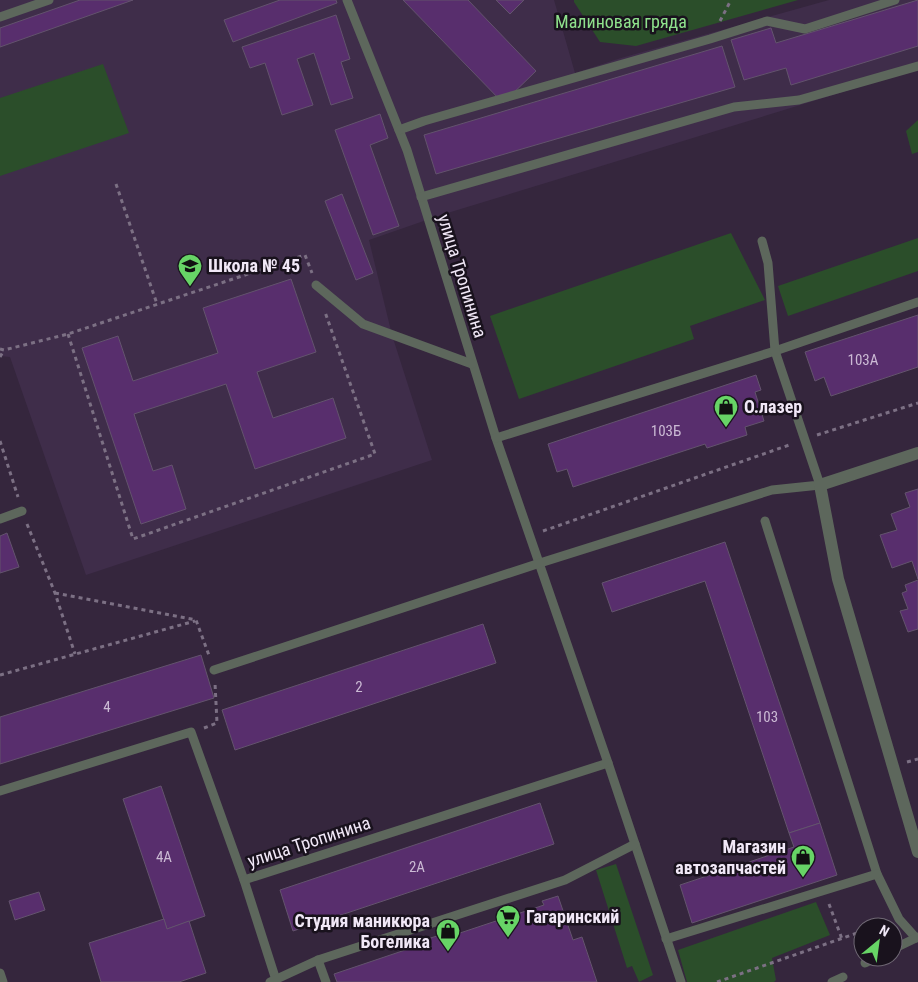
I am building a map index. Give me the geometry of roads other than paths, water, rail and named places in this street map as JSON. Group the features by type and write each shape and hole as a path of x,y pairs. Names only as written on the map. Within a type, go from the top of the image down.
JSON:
{"street":[{"path":"918,453 820,484 838,579 918,852"}],"lane":[{"path":"0,18 49,0"},
{"name":"улица Тропинина","path":"347,0 407,150 496,438 531,536 681,982"},
{"path":"399,130 424,121 767,21 805,29 895,0"},
{"path":"421,197 734,107 799,100 918,66"},
{"path":"214,670 540,563 772,490 820,484 775,351 768,263 762,240"},
{"path":"316,285 363,324 472,364"},
{"path":"496,438 775,351 918,302"},
{"path":"0,519 22,511"},
{"path":"765,521 877,874 899,919 917,937 903,944"},
{"name":"улица Тропинина","path":"0,792 191,732 244,880 608,763"},
{"path":"244,880 273,981 318,960 565,880 634,844"},
{"path":"666,939 877,874"},
{"path":"318,960 326,982"},
{"path":"0,973 3,982"},
{"path":"832,982 843,978"}],"place":[{"name":"Школа № 45","path":"190,287"},
{"name":"О.лазер","path":"726,428"},
{"name":"Магазин автозапчастей","path":"803,878"},
{"name":"Гагаринский","path":"508,938"},
{"name":"Студия маникюра Богелика","path":"448,952"}],"park label":[{"name":"Малиновая гряда","path":"621,22"}]}
